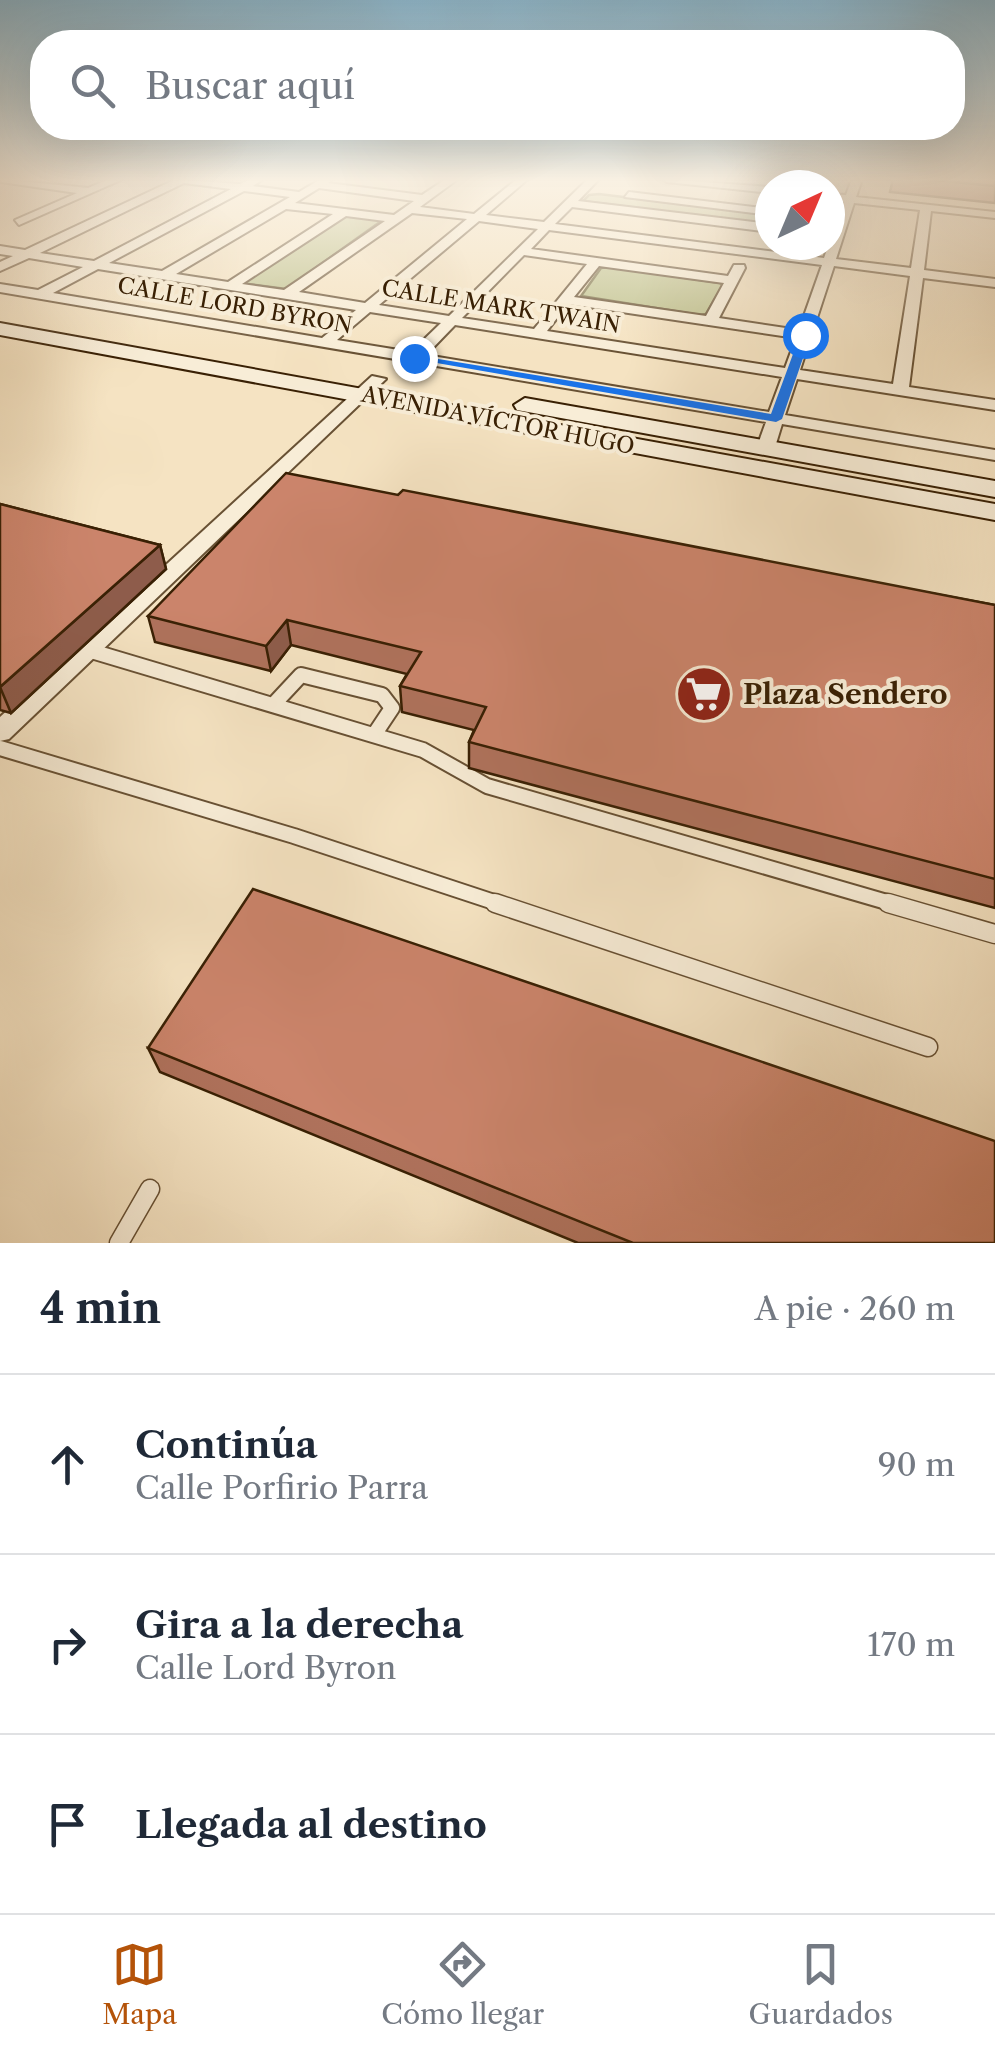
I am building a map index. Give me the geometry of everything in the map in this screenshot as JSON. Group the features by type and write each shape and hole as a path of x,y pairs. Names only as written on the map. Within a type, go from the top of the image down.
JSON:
{"street":[{"path":"0,267 63,237"},
{"path":"39,295 148,237"},
{"path":"163,276 229,237"},
{"path":"230,286 306,237"},
{"path":"286,295 371,237"},
{"path":"324,343 451,237"},
{"path":"414,358 536,237"},
{"path":"633,237 995,283"},
{"path":"900,391 921,237"},
{"name":"CALLE MARK TWAIN","path":"0,250 995,405"},
{"path":"521,252 732,280"},
{"path":"710,321 749,252"},
{"path":"537,334 596,262"},
{"path":"766,446 829,262"},
{"name":"CALLE LORD BYRON","path":"0,288 995,455"},
{"path":"566,300 805,335"},
{"name":"AVENIDA VÍCTOR HUGO","path":"0,313 745,466 995,512"},
{"name":"AVENIDA VÍCTOR HUGO","path":"0,329 766,446 995,488"},
{"path":"0,732 369,387"},
{"path":"745,466 824,459"}],"lane":[{"path":"88,650 440,757 464,776 487,786 995,934"},
{"path":"273,705 300,675 382,695 392,708 374,735"},
{"path":"0,748 294,836 928,1047"},
{"path":"120,1243 150,1190"}],"green space":[{"path":"311,237 359,237 286,289 241,283"},
{"path":"601,268 723,285 706,314 700,315 581,296"}],"building":[{"name":"Plaza Sendero","path":"286,473 398,495 403,490 995,605 995,879 469,742 486,707 400,686 421,652 287,620 266,646 148,616"},
{"path":"0,504 160,545 0,687"},
{"path":"253,889 995,1141 995,1243 633,1243 148,1048"}],"place":[{"name":"Plaza Sendero","path":"704,694"}],"route":[{"path":"414,358 776,419 805,335"}]}
